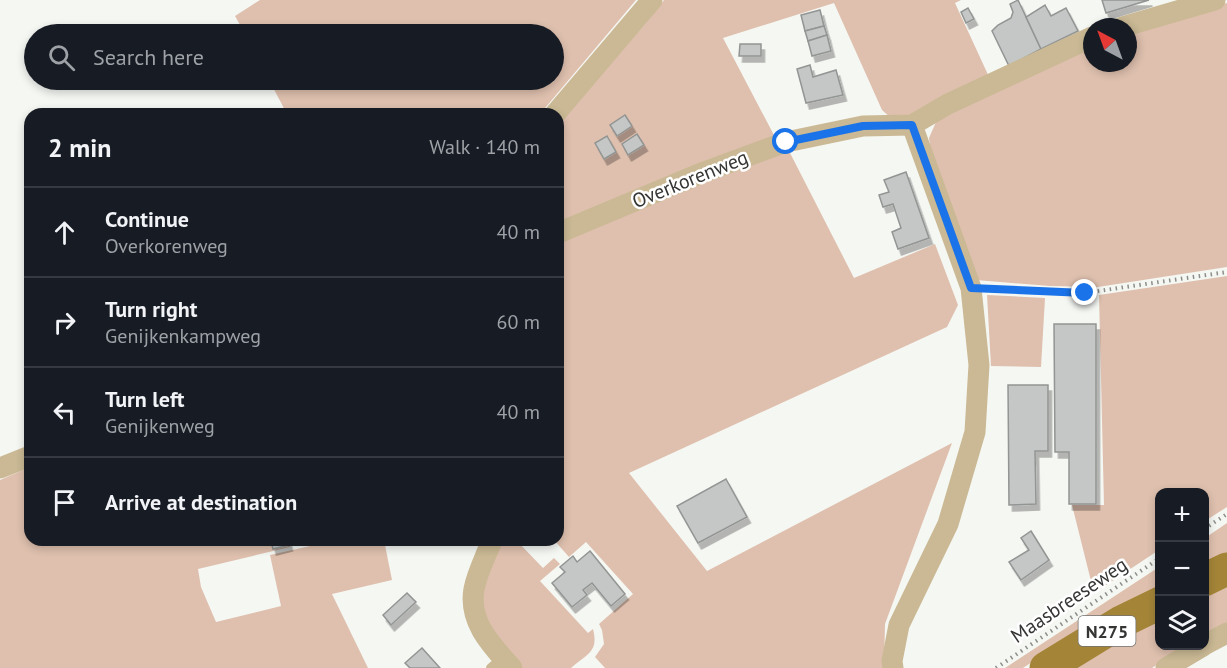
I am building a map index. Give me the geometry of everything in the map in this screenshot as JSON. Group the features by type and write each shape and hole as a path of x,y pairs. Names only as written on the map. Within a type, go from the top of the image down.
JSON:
{"main road":[{"path":"1209,578 1227,569"},
{"name":"N275","path":"1046,668 1121,622 1155,605"}],"street":[{"path":"560,108 652,0"},
{"path":"1137,23 1215,0"},
{"name":"Overkorenweg","path":"564,230 704,172 786,142 863,126 912,125 948,104 1083,41"},
{"path":"893,668 892,661 899,625 948,524 975,432 979,365 971,288 912,125"},
{"path":"0,468 24,458"},
{"path":"490,546 474,589 474,610 486,639 502,665"},
{"path":"1209,642 1227,633"},
{"path":"1166,668 1196,650"}],"path":[{"path":"971,288 1085,293 1227,272"},
{"path":"1209,526 1227,514"},
{"name":"Maasbreeseweg","path":"996,668 1155,561"}],"shaded area":[{"path":"260,0 636,0 564,86 564,24 239,24 235,16"},
{"path":"664,0 961,0 955,3 990,79 909,117 892,119 882,110 834,3 723,38 776,139 564,224 564,117"},
{"path":"1227,3 1227,267 1098,287 976,280 932,162 929,138 936,122 950,110 1083,47 1083,72 1137,72 1137,28"},
{"path":"274,90 560,90 545,108 284,108"},
{"path":"788,149 854,278 935,244 958,305 947,327 629,473 707,571 952,443 885,624 884,668 605,668 595,657 604,644 599,624 633,594 586,542 569,557 559,546 564,546 564,239"},
{"path":"1227,276 1227,507 1209,518 1209,488 1155,488 1155,553 1094,593 1072,505 1104,505 1099,295"},
{"path":"987,295 1045,298 1041,367 991,366"},
{"path":"24,470 24,546 290,546 198,569 201,587 216,622 281,606 270,555 310,546 385,546 392,580 332,594 368,668 0,668 0,480"},
{"path":"1227,523 1227,557 1209,565 1209,542 1209,535"},
{"path":"499,546 522,546 543,568 554,558 560,564 540,581 588,633 593,629 593,648 587,656 571,668 519,668 485,624 481,597"},
{"path":"1155,570 1155,591 1068,638 1023,668 1005,668"},
{"path":"1227,582 1227,625 1209,634 1209,596 1209,590"},
{"path":"1155,616 1155,650 1180,650 1152,668 1070,668"}],"building":[{"path":"1018,0 1041,49 1009,66 992,31 1011,18 1013,12 1010,4"},
{"path":"1102,0 1149,0 1106,13"},
{"path":"1045,5 1051,16 1066,8 1078,31 1041,49 1026,17"},
{"path":"968,8 974,19 966,23 961,12"},
{"path":"820,10 824,26 805,31 801,15"},
{"path":"824,26 827,35 808,41 805,31"},
{"path":"827,35 831,51 812,56 808,41"},
{"path":"740,44 761,44 761,56 739,56"},
{"path":"810,65 813,77 836,70 843,95 806,103 797,69"},
{"path":"625,115 632,126 617,136 610,125"},
{"path":"637,134 644,145 628,155 622,144"},
{"path":"607,136 616,152 604,159 595,143"},
{"path":"906,172 929,238 898,249 892,232 901,228 893,204 883,207 879,195 889,192 884,180"},
{"path":"1054,324 1096,324 1096,504 1069,504 1069,452 1055,452"},
{"path":"1008,385 1048,385 1048,451 1035,451 1036,504 1009,505"},
{"path":"726,479 747,517 698,543 677,506"},
{"path":"1031,531 1049,560 1021,580 1009,562 1029,550 1021,538"},
{"path":"590,551 625,594 611,606 592,583 583,590 587,595 572,607 552,583 565,572 560,567 573,556 577,562"},
{"path":"407,593 416,602 391,625 383,615"},
{"path":"422,648 440,668 410,668 405,663"}],"route":[{"path":"786,142 863,126 912,125 971,288 1085,293"}]}
